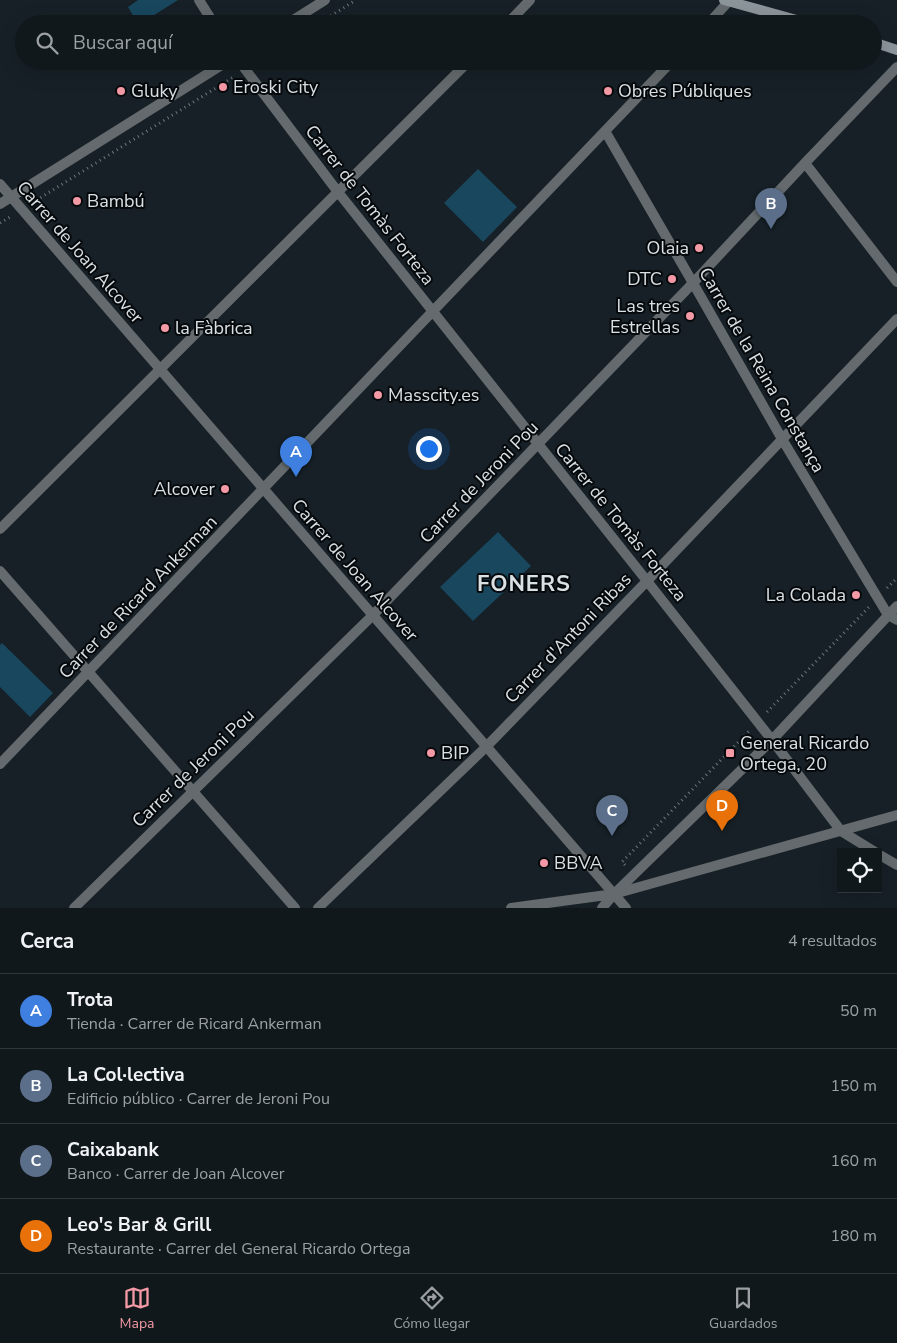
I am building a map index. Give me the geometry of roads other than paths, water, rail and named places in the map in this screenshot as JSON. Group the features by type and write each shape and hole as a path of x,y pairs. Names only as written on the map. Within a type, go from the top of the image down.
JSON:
{"main road":[{"path":"727,1 778,15"},
{"path":"882,45 897,50"}],"street":[{"path":"199,0 208,15"},
{"path":"302,15 325,0"},
{"path":"515,15 530,0"},
{"path":"715,15 727,1"},
{"name":"Carrer de Jeroni Pou","path":"74,908 372,616 693,283 805,162 897,67"},
{"path":"0,204 214,70"},
{"name":"Carrer de Tomàs Forteza","path":"246,70 338,192 647,581 841,831 869,848"},
{"path":"0,529 460,70"},
{"name":"Carrer de Ricard Ankerman","path":"0,764 663,70"},
{"name":"Carrer de la Reina Constança","path":"605,131 782,439 893,618"},
{"path":"805,162 897,282"},
{"name":"Carrer de Joan Alcover","path":"0,184 626,908"},
{"name":"Carrer d'Antoni Ribas","path":"318,908 486,747 897,319"},
{"path":"0,571 295,908"},
{"path":"602,908 893,618 897,606"},
{"path":"511,908 614,894 897,815"},
{"path":"882,856 897,865"}],"place":[{"name":"Eroski City","path":"223,87"},
{"name":"Gluky","path":"121,91"},
{"name":"Obres Públiques","path":"608,91"},
{"name":"Bambú","path":"77,201"},
{"name":"La Col·lectiva","path":"771,229"},
{"name":"Olaia","path":"699,248"},
{"name":"DTC","path":"672,279"},
{"name":"Las tres Estrellas","path":"690,316"},
{"name":"la Fàbrica","path":"165,328"},
{"name":"Masscity.es","path":"378,395"},
{"name":"Trota","path":"296,477"},
{"name":"Alcover","path":"225,489"},
{"name":"La Colada","path":"856,595"},
{"name":"BIP","path":"431,753"},
{"name":"General Ricardo Ortega, 20","path":"730,753"},
{"name":"Leo's Bar & Grill","path":"722,831"},
{"name":"Caixabank","path":"612,836"},
{"name":"BBVA","path":"544,863"}],"district":[{"name":"FONERS","path":"524,584"}]}
